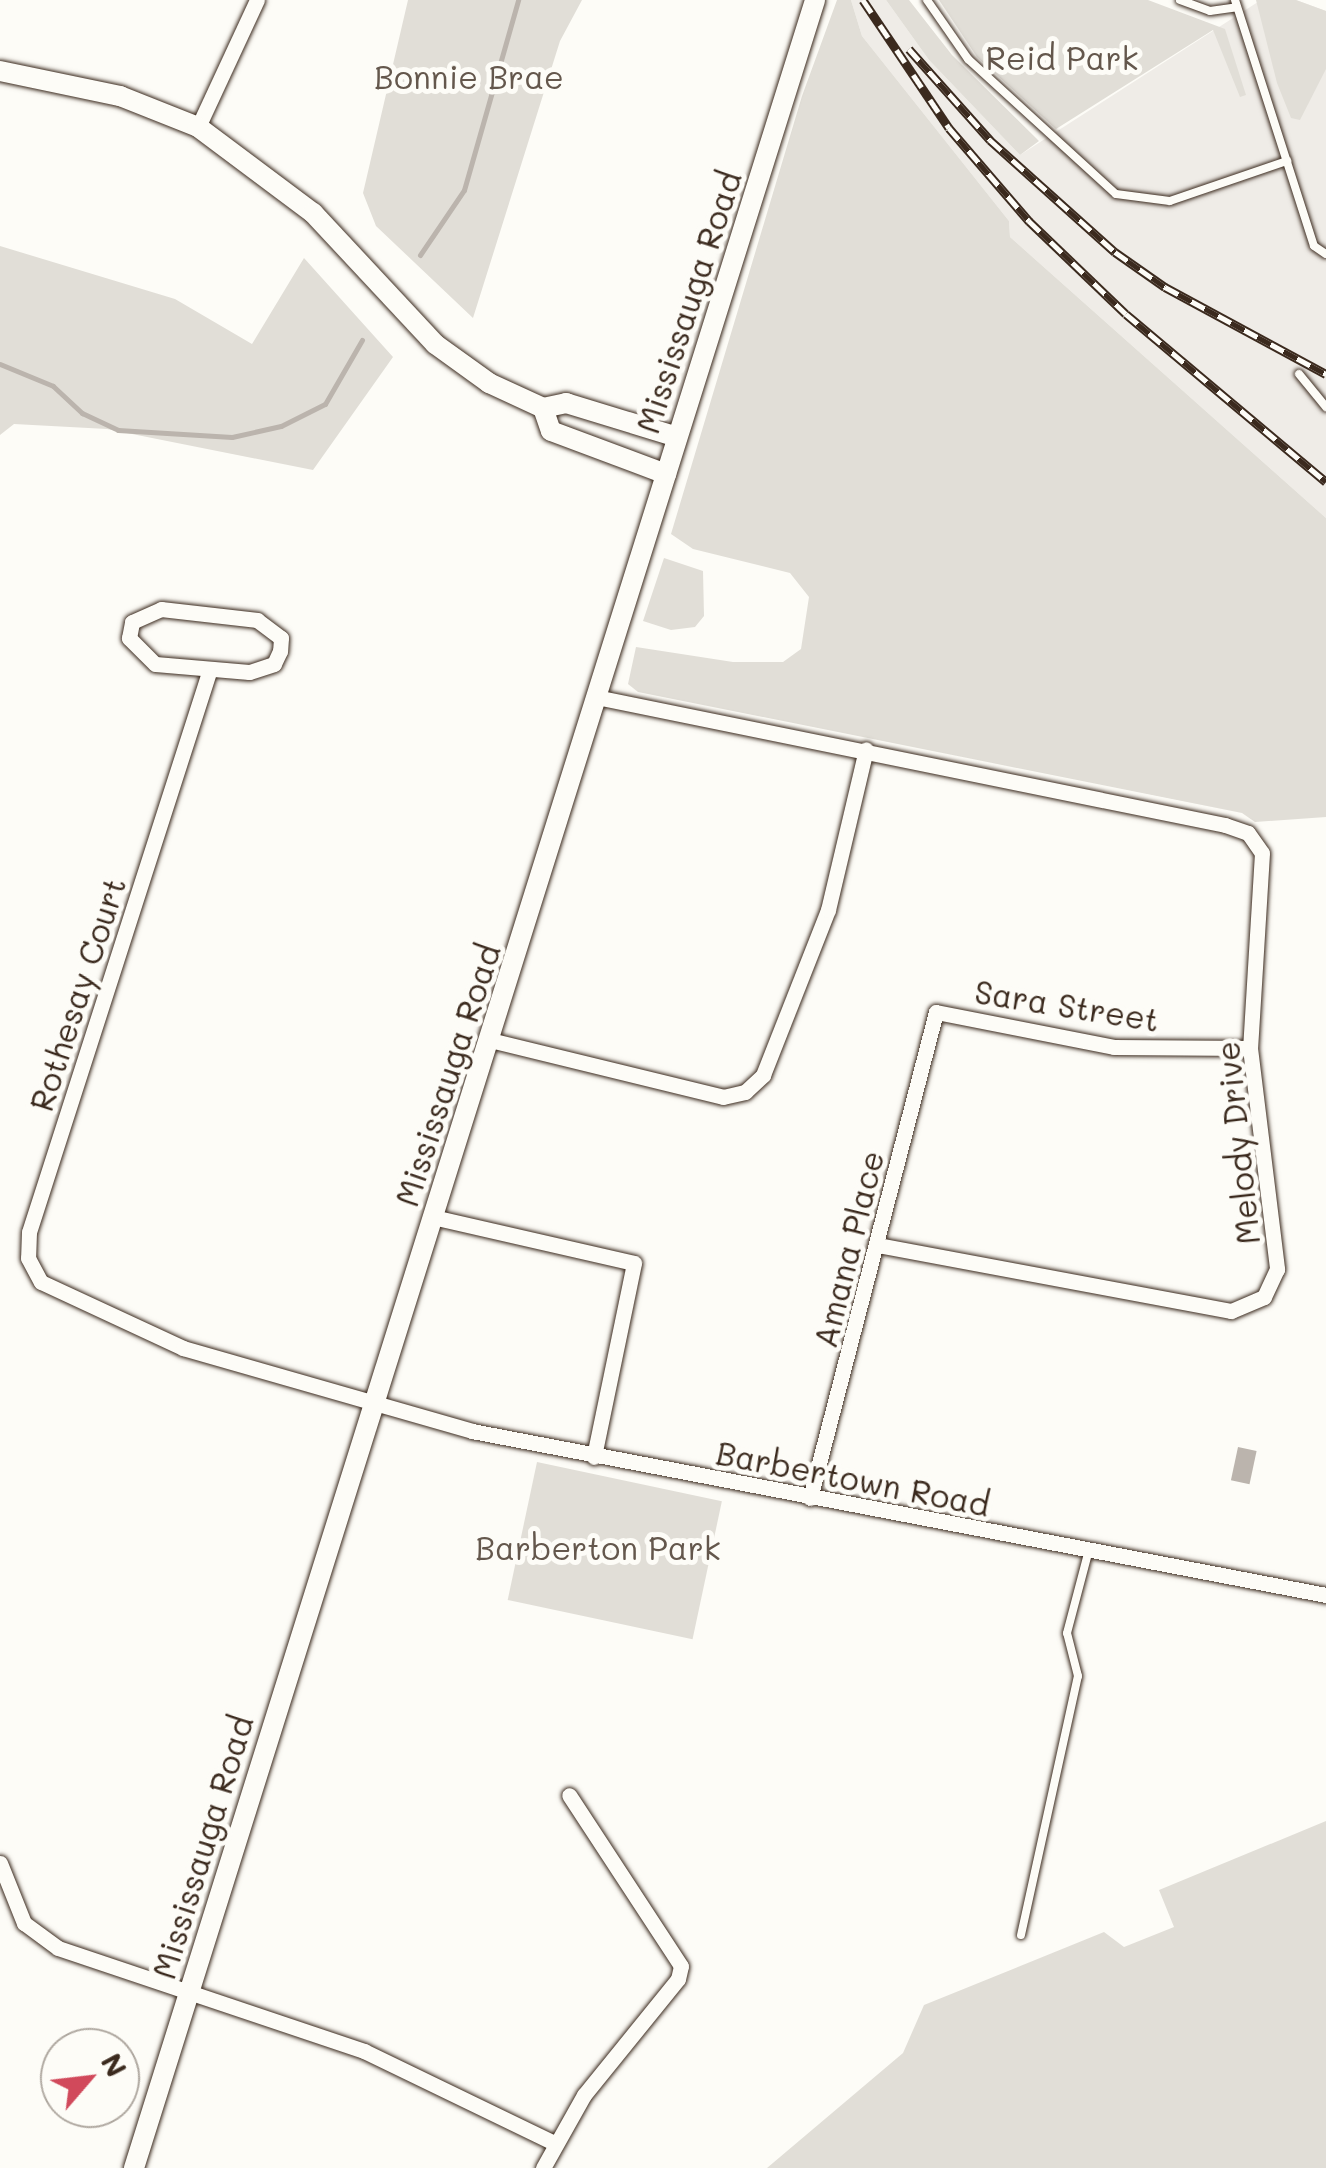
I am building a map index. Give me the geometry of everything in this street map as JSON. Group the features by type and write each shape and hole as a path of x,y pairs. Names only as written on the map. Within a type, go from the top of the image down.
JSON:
{"main road":[{"name":"Mississauga Road","path":"134,2168 372,1404 600,698 677,437 816,0"},
{"path":"0,71 120,96 198,127 313,213 435,344 489,383 543,408 566,403 677,437"},
{"path":"543,408 551,431 666,474"}],"street":[{"path":"198,127 257,0"},
{"path":"145,611 199,613 256,620 281,638 274,664 249,672 210,670 155,664 136,652 132,622 145,611"},
{"name":"Rothesay Court","path":"210,670 29,1232 28,1258 48,1288 182,1348 372,1404"},
{"name":"Melody Drive","path":"600,698 866,749 1248,832 1262,853 1265,876 1250,1048 1277,1269 1264,1298 1231,1311 879,1244"},
{"path":"490,1040 722,1097 745,1092 763,1075 828,910 866,749"},
{"name":"Sara Street","path":"936,1012 1114,1047 1250,1048"},
{"name":"Amana Place","path":"810,1498 879,1244 936,1012"},
{"path":"433,1216 634,1263 594,1457"},
{"name":"Barbertown Road","path":"372,1404 594,1457 1326,1595"},
{"path":"543,2168 584,2096 678,1979 680,1966 569,1795"},
{"path":"0,1863 24,1923 41,1938 188,1994 260,2012 364,2051 556,2144"}],"lane":[{"path":"927,0 968,60 1116,194 1170,201 1287,161"},
{"path":"1180,0 1210,10 1236,3 1314,246 1326,254"},
{"path":"1299,374 1326,407"},
{"path":"1021,1936 1078,1676 1066,1633 1089,1550"}],"shaded area":[{"path":"851,0 886,0 929,60 1020,155 1261,0 1296,0 1326,11 1326,518 1010,237 1009,221 862,36"},
{"path":"1238,1447 1257,1451 1250,1484 1231,1480"}],"green space":[{"name":"Bonnie Brae","path":"408,0 582,0 560,41 473,318 376,226 363,193"},
{"path":"837,0 851,0 862,36 1009,221 1010,237 1326,518 1326,817 1255,822 1242,813 638,692 628,684 636,647 733,662 783,662 801,649 809,597 790,573 693,549 671,534 802,96"},
{"path":"886,0 909,0 952,55 1039,141 1020,155 929,60"},
{"name":"Reid Park","path":"939,0 1148,0 1225,29 1246,95 1240,97 1213,30 1056,129 977,57"},
{"path":"1256,0 1296,0 1326,11 1326,69 1300,120 1291,118 1277,83"},
{"path":"0,246 175,299 252,344 304,258 393,357 313,470 107,429 14,424 0,435"},
{"path":"664,558 703,571 704,616 695,627 671,630 643,621"},
{"name":"Barberton Park","path":"537,1462 722,1501 693,1639 508,1600"},
{"path":"1326,1821 1326,2168 767,2168 903,2053 924,2005 1104,1932 1124,1947 1174,1927 1159,1890"}],"waterway":[{"path":"420,255 464,190 518,0"},
{"path":"0,364 53,386 82,413 118,430 232,437 281,426 325,404 362,340"}],"railway":[{"path":"863,0 949,128 1029,221 1126,314 1326,482"},
{"path":"909,49 990,140 1115,252 1165,287 1326,374"}]}
